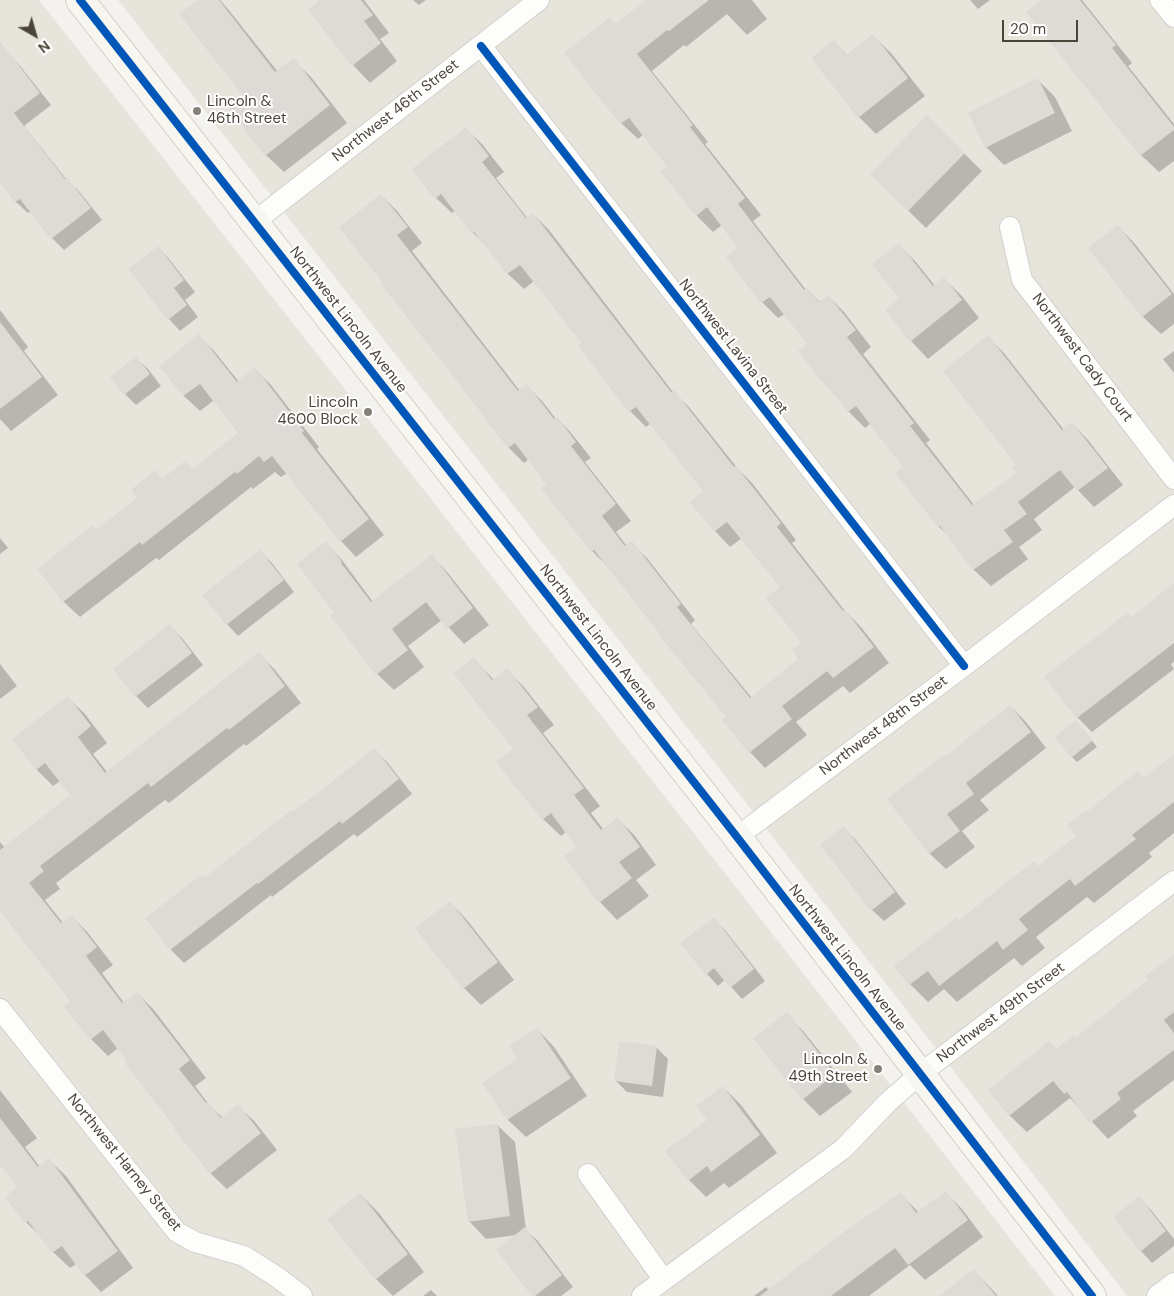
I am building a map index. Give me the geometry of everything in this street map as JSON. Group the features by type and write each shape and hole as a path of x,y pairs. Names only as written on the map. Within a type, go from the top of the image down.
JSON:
{"street":[{"name":"Northwest Lincoln Avenue","path":"80,0 737,837 1092,1296"},
{"name":"Northwest 46th Street","path":"254,222 538,0"},
{"path":"1160,0 1174,17"},
{"name":"Northwest Lavina Street","path":"481,46 964,666"},
{"name":"Northwest Cady Court","path":"1010,227 1022,280 1174,479"},
{"name":"Northwest 48th Street","path":"737,837 1174,505"},
{"name":"Northwest 49th Street","path":"642,1296 843,1149 888,1102 920,1074 1174,881"},
{"name":"Northwest Harney Street","path":"0,1009 177,1232 195,1242 244,1256 278,1277 302,1296"},
{"path":"588,1174 664,1280"},
{"path":"1157,1296 1174,1283"}],"shaded area":[{"path":"0,0 39,0 1055,1296 0,1296"},
{"path":"118,0 1174,0 1174,1296 1127,1296 772,836"}],"building":[{"path":"198,0 219,0 275,72 294,58 330,105 265,156 229,109 244,97 179,14"},
{"path":"320,0 361,0 373,15 364,21 381,43 352,66 308,10"},
{"path":"646,0 709,0 637,54 693,125 690,127 745,198 738,204 804,290 807,288 819,302 828,295 856,330 847,337 914,423 910,426 972,505 1016,473 1012,468 1016,465 943,371 988,335 1062,430 1072,422 1108,468 1077,491 1060,470 1018,502 1027,514 1004,530 1013,542 973,570 940,526 938,527 895,473 903,467 856,406 848,412 798,351 807,344 770,297 761,303 726,257 738,248 707,207 696,216 660,171 667,166 629,118 620,124 564,53 610,17 615,24"},
{"path":"1042,0 1080,0 1116,45 1112,48 1174,127 1174,130 1140,156 1026,12"},
{"path":"873,34 908,78 858,118 811,58 834,40 846,55"},
{"path":"0,41 40,93 14,113 65,179 67,177 91,208 51,239 20,199 15,202 0,183"},
{"path":"1038,78 1055,113 985,148 968,113"},
{"path":"927,115 965,153 908,211 870,174"},
{"path":"466,127 489,156 482,162 526,218 533,213 671,392 674,390 734,467 736,466 781,523 777,527 874,647 833,678 827,671 782,706 792,719 749,753 722,720 726,717 658,634 594,550 591,552 541,488 546,484 515,443 508,448 339,227 381,194 408,227 397,235 518,391 527,384 554,419 557,417 576,442 571,446 616,504 602,516 625,546 632,541 681,604 677,607 750,698 798,659 792,650 801,643 766,598 780,587 727,522 714,532 690,502 703,491 636,407 629,412 578,346 582,343 520,265 507,274 474,232 472,234 441,194 435,199 412,169"},
{"path":"1118,225 1172,294 1142,317 1088,248"},
{"path":"899,243 933,286 944,277 962,300 910,342 885,310 899,299 872,264"},
{"path":"158,246 184,280 174,288 187,305 168,320 128,269"},
{"path":"0,322 42,377 0,409"},
{"path":"199,334 237,382 255,367 304,431 302,433 369,519 340,542 272,456 264,462 259,456 237,474 235,472 142,545 140,542 63,602 37,569 93,525 96,530 137,498 131,490 155,470 162,479 185,461 192,469 238,433 200,384 183,396 159,366"},
{"path":"136,356 150,374 124,395 110,377"},
{"path":"326,541 371,602 432,554 473,608 447,629 426,602 392,629 408,650 376,675 330,616 334,613 297,564"},
{"path":"260,550 284,580 226,625 202,595"},
{"path":"1174,583 1174,643 1077,718 1044,677 1128,612 1131,617"},
{"path":"170,624 192,653 135,697 113,669"},
{"path":"259,652 285,686 151,787 148,783 40,866 44,871 29,883 61,923 72,915 97,947 86,956 122,1003 137,992 190,1060 179,1069 206,1103 208,1102 221,1118 238,1104 261,1133 210,1174 174,1129 103,1030 90,1040 64,1006 70,1001 0,911 0,850 70,795 45,763 36,770 12,739 68,696 91,726 78,737 105,773"},
{"path":"474,657 492,680 507,668 538,707 527,715 584,788 574,795 601,830 618,817 640,847 619,862 632,878 599,903 564,856 576,847 551,813 542,820 496,762 513,749 453,673"},
{"path":"1010,705 1031,732 966,783 974,794 947,814 960,831 929,854 887,799"},
{"path":"1076,720 1092,741 1071,758 1055,737"},
{"path":"375,748 399,779 342,824 340,821 170,950 145,918 202,874 205,877 292,810 293,812"},
{"path":"1174,754 1174,802 1132,835 1136,839 1075,886 1070,879 1019,919 1028,930 1003,950 997,941 939,986 928,971 909,985 894,966 957,917 959,920 1034,861 1038,866 1076,836 1067,825 1138,771 1144,778"},
{"path":"844,826 895,892 871,911 820,845"},
{"path":"450,901 498,962 463,989 415,928"},
{"path":"714,917 754,969 730,988 714,968 706,975 680,943"},
{"path":"1174,954 1174,1012 1164,1020 1174,1033 1174,1050 1117,1093 1121,1099 1090,1123 1067,1092 1064,1094 1053,1081 1009,1116 988,1090 1049,1041 1056,1049 1074,1035 1076,1037 1148,980 1145,976"},
{"path":"787,1012 835,1074 802,1100 753,1038"},
{"path":"537,1028 571,1078 507,1120 482,1083 517,1059 509,1046"},
{"path":"619,1041 657,1046 652,1086 614,1081"},
{"path":"723,1086 760,1135 711,1172 707,1166 688,1181 665,1151 707,1120 696,1106"},
{"path":"0,1118 38,1167 49,1158 118,1251 84,1276 62,1246 52,1253 28,1221 25,1223 5,1197 17,1187 0,1165"},
{"path":"498,1124 510,1216 468,1222 455,1129"},
{"path":"946,1191 968,1220 908,1265 895,1248 831,1296 760,1296 901,1192 916,1213"},
{"path":"360,1193 408,1254 375,1280 327,1219"},
{"path":"1139,1196 1166,1231 1140,1252 1113,1217"},
{"path":"525,1227 562,1275 535,1296 532,1296 496,1250"},
{"path":"974,1269 996,1296 939,1296"}],"cycle path":[{"path":"80,0 737,837 1092,1296"},
{"path":"481,46 964,666"}],"place":[{"name":"Lincoln & 46th Street","path":"197,111"},
{"name":"Lincoln 4600 Block","path":"368,412"},
{"name":"Lincoln & 49th Street","path":"878,1069"}]}
